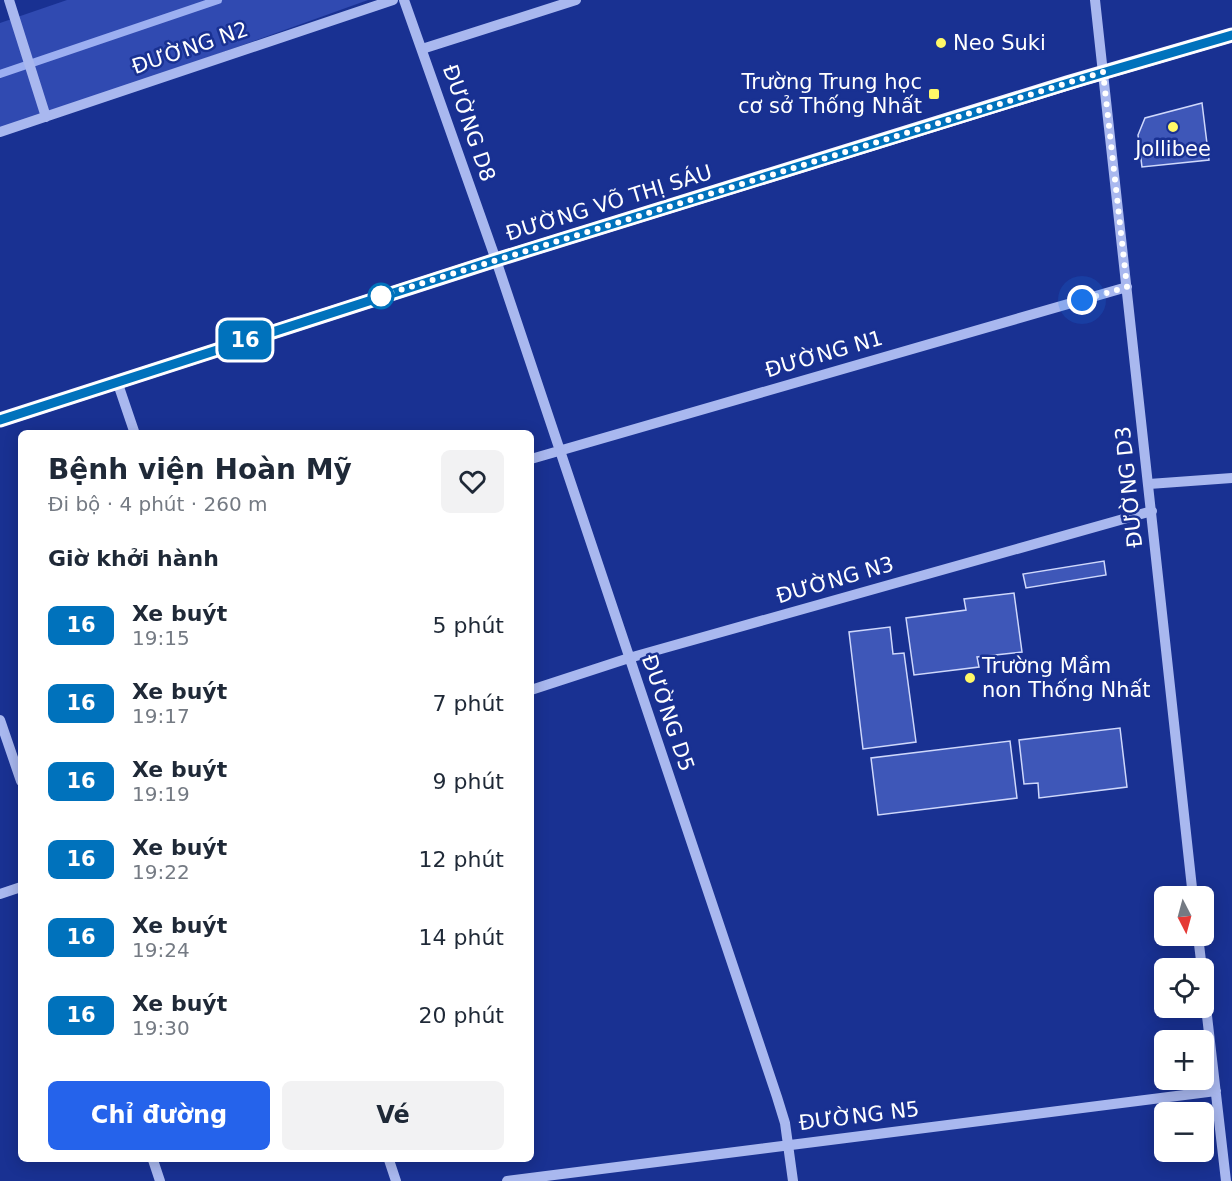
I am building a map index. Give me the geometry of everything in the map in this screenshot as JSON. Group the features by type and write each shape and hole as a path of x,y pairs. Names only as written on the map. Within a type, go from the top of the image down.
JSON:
{"main road":[{"name":"ĐƯỜNG VÕ THỊ SÁU","path":"0,420 496,260 1103,72 1232,35"}],"street":[{"path":"9,0 46,117"},
{"name":"ĐƯỜNG N2","path":"0,132 393,0"},
{"name":"ĐƯỜNG D8","path":"404,0 496,260"},
{"path":"422,49 576,0"},
{"name":"ĐƯỜNG D3","path":"1095,0 1192,886"},
{"name":"ĐƯỜNG D5","path":"496,260 777,1097 785,1123 794,1181"},
{"name":"ĐƯỜNG N1","path":"534,458 1127,287"},
{"path":"117,381 134,430"},
{"path":"1149,484 1232,478"},
{"name":"ĐƯỜNG N3","path":"534,689 629,658 1152,511"},
{"path":"0,720 18,772"},
{"path":"0,894 18,888"},
{"path":"1207,1018 1226,1181"},
{"name":"ĐƯỜNG N5","path":"507,1181 1216,1091"},
{"path":"154,1162 160,1181"},
{"path":"390,1162 396,1181"}],"shaded area":[{"path":"67,0 368,0 0,132 0,23"}],"building":[{"name":"Jollibee","path":"1202,103 1209,160 1142,167 1138,135 1145,118"},
{"path":"1104,561 1106,575 1026,588 1023,574"},
{"path":"1014,593 1022,652 977,657 979,667 914,675 906,618 966,610 964,599"},
{"path":"890,627 893,654 904,653 916,742 863,749 849,632"},
{"path":"1120,728 1127,787 1039,798 1038,783 1024,784 1019,740"},
{"path":"1010,741 1017,798 878,815 871,758"}],"waterway":[{"path":"0,74 218,0"}],"bus line":[{"name":"16","path":"0,420 496,260 1085,78 1232,35"}],"place":[{"name":"Neo Suki","path":"941,43"},
{"name":"Trường Trung học cơ sở Thống Nhất","path":"934,94"},
{"name":"Jollibee","path":"1173,127"},
{"name":"Trường Mầm non Thống Nhất","path":"970,678"}],"route":[{"path":"381,296 1103,72 1127,287 1082,300"}]}
